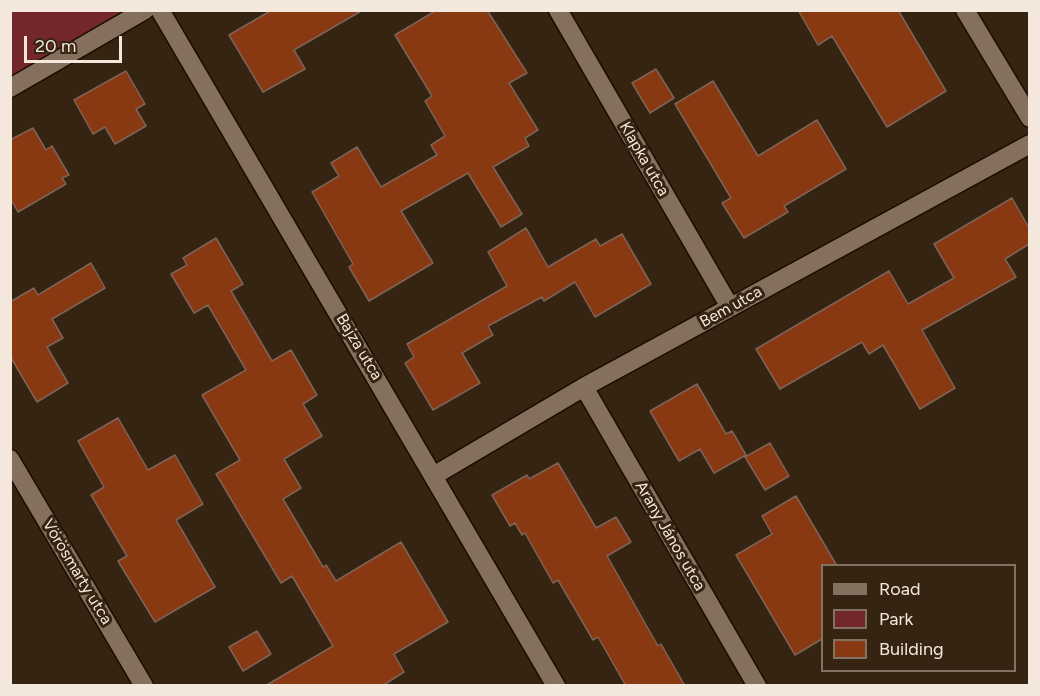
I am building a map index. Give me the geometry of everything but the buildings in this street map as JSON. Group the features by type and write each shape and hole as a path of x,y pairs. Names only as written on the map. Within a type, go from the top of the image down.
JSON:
{"street":[{"path":"10,88 145,10"},
{"name":"Bajza utca","path":"160,10 435,475 556,686"},
{"name":"Klapka utca","path":"558,10 730,307"},
{"path":"965,10 1029,117"},
{"name":"Bem utca","path":"435,475 584,387 1029,144"},
{"name":"Arany János utca","path":"584,387 757,686"},
{"name":"Vörösmarty utca","path":"10,459 144,686"}],"green space":[{"path":"11,11 145,11 11,88"}]}
